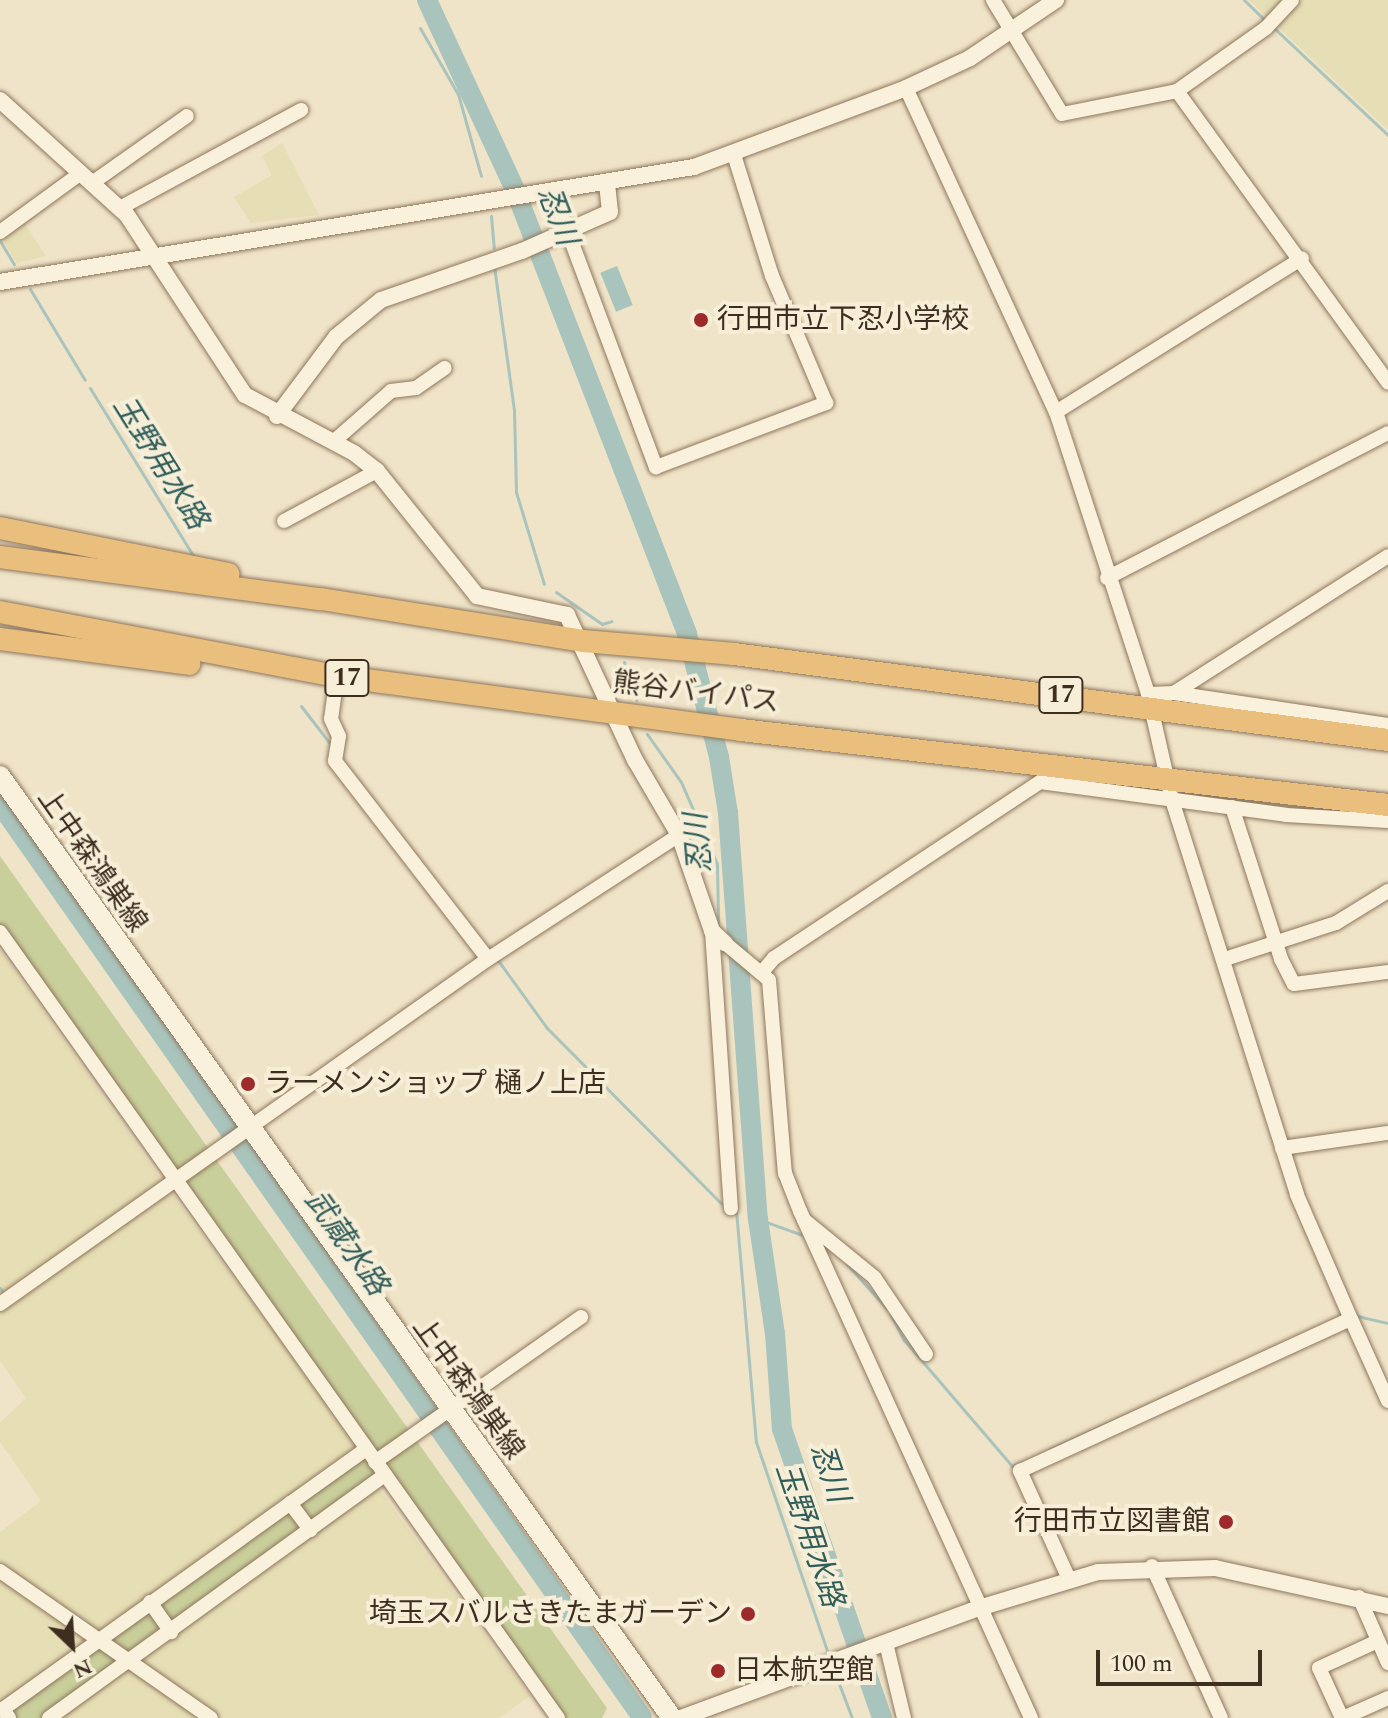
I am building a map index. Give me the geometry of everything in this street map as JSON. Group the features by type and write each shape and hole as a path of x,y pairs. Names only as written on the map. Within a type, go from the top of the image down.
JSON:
{"highway":[{"name":"17","path":"0,528 295,587 321,599"},
{"name":"熊谷バイパス","path":"0,557 321,599 583,641 734,654 1150,700 1388,740"},
{"name":"熊谷バイパス","path":"0,612 327,675 1170,790 1388,805"},
{"name":"17","path":"0,639 277,677 327,675"}],"main road":[{"name":"上中森鴻巣線","path":"0,776 243,1130 444,1412 672,1718"}],"street":[{"path":"993,0 1010,33 1062,114 1177,91 1266,28 1292,0"},
{"path":"0,282 607,184 734,155 906,88 1010,33 1056,0"},
{"path":"906,88 1056,412 1107,578 1150,700 1170,790 1282,1148 1351,1319 1388,1401"},
{"path":"1177,91 1302,258 1382,356 1388,383"},
{"path":"0,100 120,208 158,257 245,395 277,416 333,442 377,471 477,596 567,615 583,641 612,713 679,835 719,937 731,1208"},
{"path":"120,208 301,110"},
{"path":"0,232 187,116"},
{"path":"553,192 564,232 656,467 826,403 772,276 734,155"},
{"path":"277,416 336,337 381,300 522,251 610,212 607,184"},
{"path":"1056,412 1302,258"},
{"path":"333,442 391,391 416,388 445,368"},
{"path":"1107,578 1388,433"},
{"path":"284,521 377,471"},
{"path":"1150,700 1174,693 1388,556"},
{"path":"327,675 331,719 339,736 335,761 488,959"},
{"path":"1174,693 1388,725"},
{"path":"760,968 1040,782 1170,790 1232,807 1388,821"},
{"path":"1232,807 1275,943 1294,984 1388,972"},
{"path":"0,1304 488,959 679,835"},
{"path":"1225,959 1336,923 1388,891"},
{"path":"0,932 558,1718"},
{"path":"719,937 760,968 774,1004 785,1173 1031,1718"},
{"path":"1282,1148 1388,1133"},
{"path":"804,1220 874,1277 926,1354"},
{"path":"375,1462 581,1317"},
{"path":"1069,1579 1020,1471 1351,1319"},
{"path":"9,1718 3,1709 366,1449"},
{"path":"49,1718 385,1475"},
{"path":"290,1503 310,1530"},
{"path":"1152,1566 1221,1718"},
{"path":"681,1718 979,1608 1069,1579 1152,1566 1253,1574 1388,1606"},
{"path":"0,1571 211,1718"},
{"path":"1359,1597 1388,1663"},
{"path":"150,1602 171,1632"},
{"path":"1378,1641 1319,1668 1343,1718 1388,1698"},
{"path":"883,1644 904,1718"}],"shaded area":[{"path":"1249,0 1388,0 1388,130"},
{"path":"282,143 319,215 251,223 234,197 272,175 262,156"},
{"path":"23,221 46,256 17,263 0,237"},
{"path":"0,949 161,1179 361,1448 0,1706 0,1532 41,1501 0,1442 0,1423 26,1398 0,1361"},
{"path":"377,1486 530,1696 499,1718 53,1718"}],"green space":[{"path":"0,856 607,1708 602,1718 562,1718 391,1477 53,1718 0,1718 0,1706 365,1444 0,927"}],"water":[{"path":"617,266 633,305 616,312 600,273"}],"waterway":[{"name":"忍川","path":"427,0 515,190 687,634 719,757 728,813 758,1219 775,1334 782,1429 882,1718"},
{"path":"1244,0 1265,20"},
{"path":"420,28 458,94 481,176"},
{"path":"1274,28 1388,135"},
{"path":"491,216 494,248"},
{"name":"玉野用水路","path":"0,241 14,264"},
{"path":"494,266 514,410 516,492 544,584"},
{"name":"玉野用水路","path":"30,289 85,380"},
{"name":"玉野用水路","path":"90,388 195,559"},
{"path":"556,592 602,624 612,621"},
{"path":"624,662 636,700"},
{"name":"玉野用水路","path":"301,706 332,746"},
{"path":"647,734 681,782 717,864 718,923"},
{"name":"武蔵水路","path":"0,804 642,1717"},
{"name":"玉野用水路","path":"497,959 547,1028 721,1203"},
{"name":"玉野用水路","path":"736,1210 756,1442 829,1657"},
{"path":"758,1219 805,1236"},
{"path":"847,1264 887,1309"},
{"path":"0,1288 3,1292"},
{"path":"891,1315 904,1340 1012,1466 1018,1464"},
{"path":"1050,1449 1345,1315"},
{"path":"1353,1315 1388,1323"},
{"name":"玉野用水路","path":"833,1668 852,1718"}],"place":[{"name":"行田市立下忍小学校","path":"701,320"},
{"name":"ラーメンショップ 樋ノ上店","path":"248,1084"},
{"name":"行田市立図書館","path":"1226,1522"},
{"name":"埼玉スバルさきたまガーデン","path":"748,1614"},
{"name":"日本航空館","path":"718,1671"}]}
